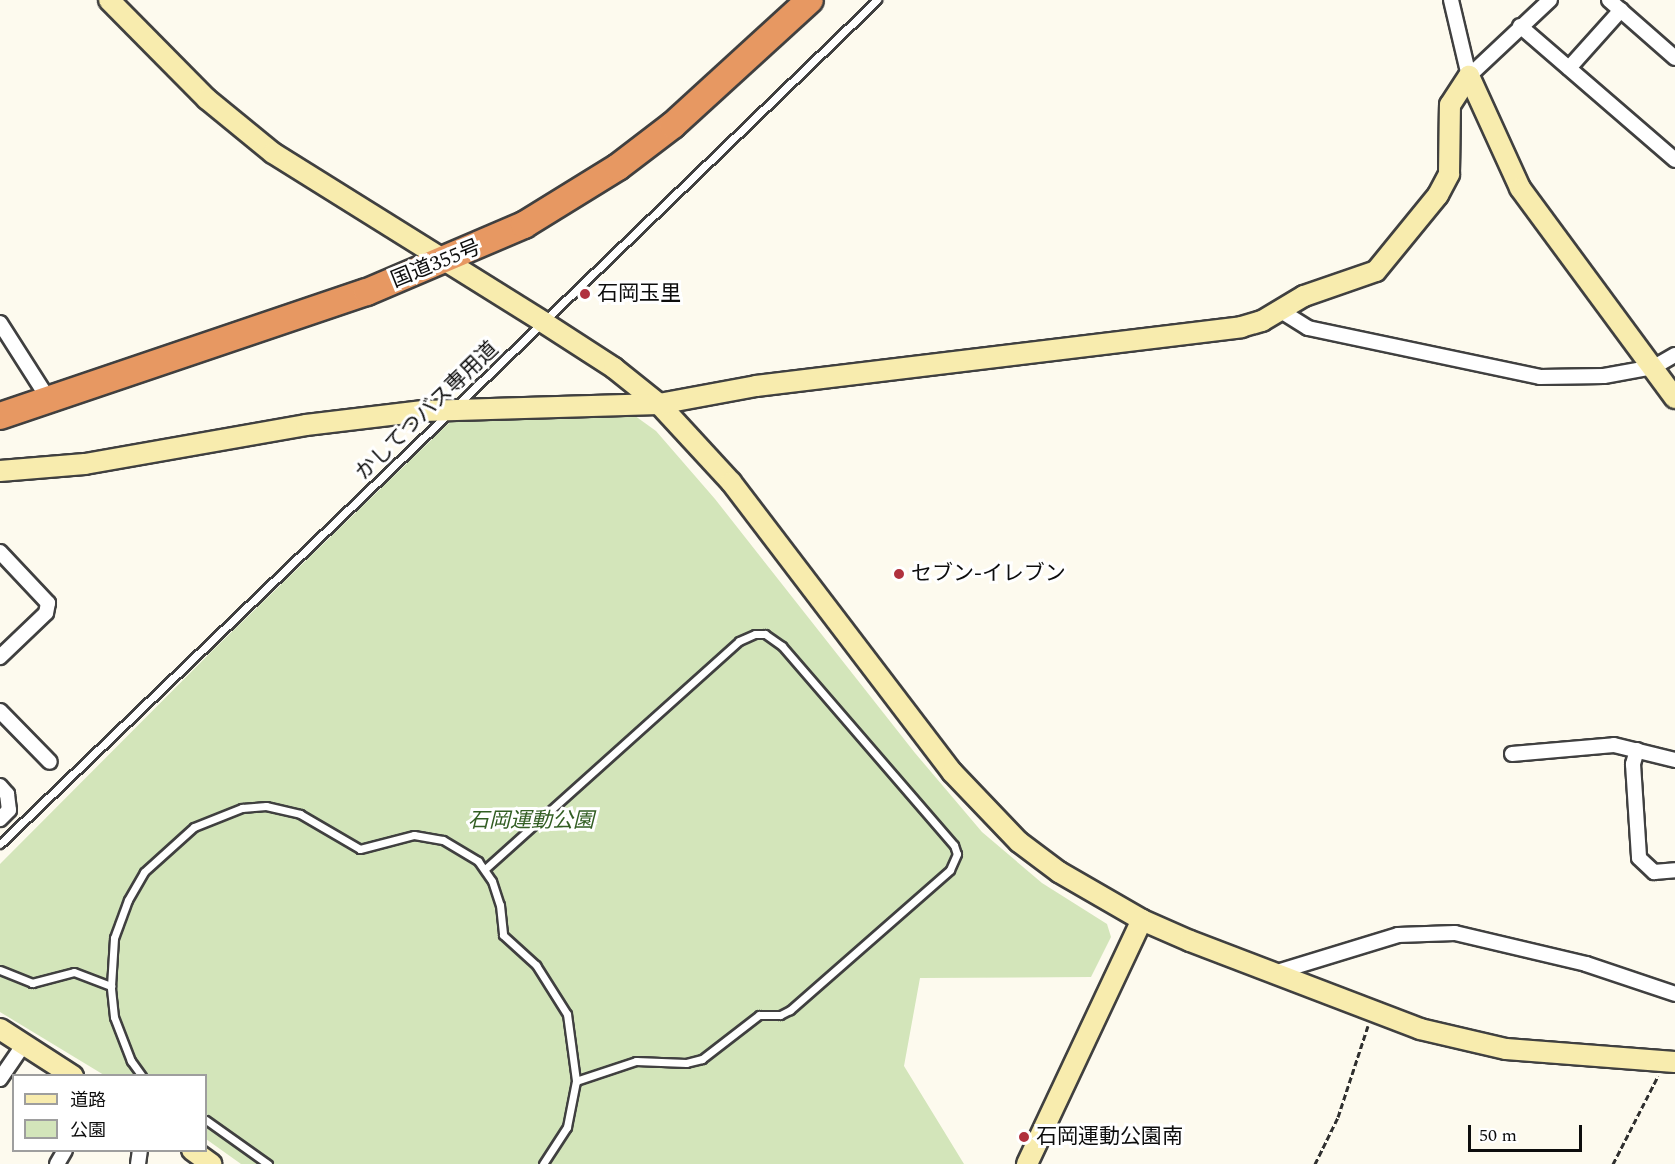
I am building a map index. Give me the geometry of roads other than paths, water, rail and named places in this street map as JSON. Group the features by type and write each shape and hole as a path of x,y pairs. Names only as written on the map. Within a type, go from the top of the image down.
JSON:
{"highway":[{"name":"国道355号","path":"0,416 445,262 524,225 618,167 681,118 810,0"}],"street":[{"path":"109,0 207,99 273,153 614,368 659,404 731,482 985,810 1059,872 1142,920 1372,1011 1451,1038 1506,1049 1668,1062"},
{"path":"1451,0 1469,76 1524,195 1675,398"},
{"path":"0,471 154,454 306,425 451,411 659,404 756,386 1219,330 1262,321 1305,296 1376,271 1394,251 1438,195 1449,174 1450,105 1469,76 1550,0"},
{"path":"1609,0 1675,58"},
{"path":"1569,68 1621,10"},
{"path":"1520,26 1675,160"},
{"path":"1281,311 1308,328 1540,377 1604,376 1654,367 1675,355"},
{"path":"0,323 50,400"},
{"path":"0,552 46,597 48,608 0,657"},
{"path":"0,711 50,762"},
{"path":"1512,754 1604,745 1637,750 1675,760"},
{"path":"1637,750 1632,764 1639,858 1654,872 1675,870"},
{"path":"0,786 7,794 9,810 0,819"},
{"path":"1027,1164 1142,920"},
{"path":"1274,973 1398,935 1455,933 1586,964 1675,994"},
{"path":"0,1029 70,1074"},
{"path":"0,1079 24,1044"}],"lane":[{"name":"かしてつバス専用道","path":"0,844 877,0"},
{"path":"485,869 739,641 755,634 765,634 782,646 954,845 956,861 950,870 790,1010 780,1015 759,1014 702,1059 686,1063 636,1061 576,1081"},
{"path":"141,1074 131,1061 114,1017 111,986 114,938 128,900 144,872 194,827 232,811 282,807 360,849 370,849 399,837 432,837 470,854 485,869 500,904 502,935 536,964 567,1014 576,1081 567,1127 543,1164"},
{"path":"0,970 32,983 74,972 111,986"},
{"path":"207,1121 268,1164"}],"place":[{"name":"石岡玉里","path":"585,294"},
{"name":"セブン-イレブン","path":"899,574"},
{"name":"石岡運動公園南","path":"1024,1137"}],"park label":[{"name":"石岡運動公園","path":"531,821"}]}
